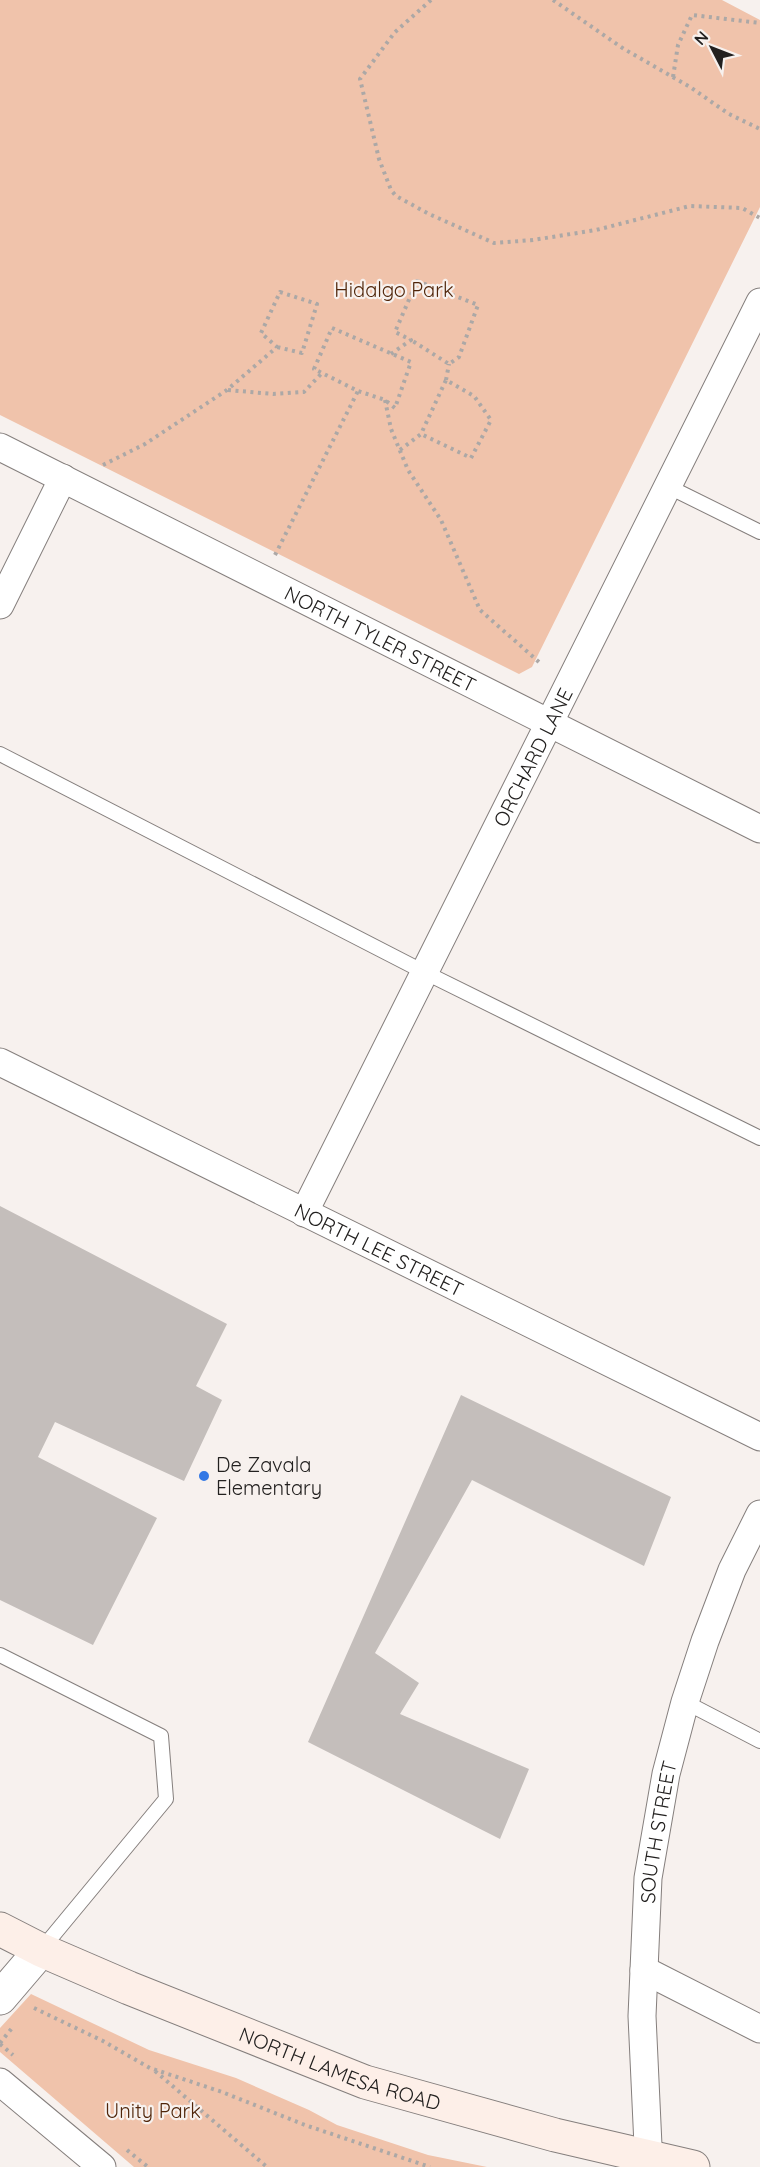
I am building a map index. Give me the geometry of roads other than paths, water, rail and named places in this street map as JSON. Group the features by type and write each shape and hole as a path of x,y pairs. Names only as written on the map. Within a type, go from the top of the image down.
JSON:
{"main road":[{"name":"NORTH LAMESA ROAD","path":"0,1929 41,1950 129,1988 364,2082 649,2161 693,2167"}],"street":[{"name":"ORCHARD LANE","path":"304,1213 760,302"},
{"name":"NORTH TYLER STREET","path":"0,447 760,829"},
{"path":"0,605 66,480"},
{"name":"NORTH LEE STREET","path":"0,1062 760,1437"},
{"name":"SOUTH STREET","path":"649,2161 642,2016 648,1878 666,1773 685,1702 705,1641 732,1570 760,1514"},
{"path":"14,2011 41,1950"},
{"path":"644,1970 760,2029"},
{"path":"0,2082 102,2167"}],"lane":[{"path":"667,486 760,532"},
{"path":"0,754 424,972 760,1138"},
{"path":"0,1655 161,1736 166,1799 41,1950"},
{"path":"685,1702 760,1741"}],"place":[{"name":"De Zavala Elementary","path":"204,1476"}],"park label":[{"name":"Hidalgo Park","path":"394,289"},
{"name":"Unity Park","path":"153,2110"}]}
